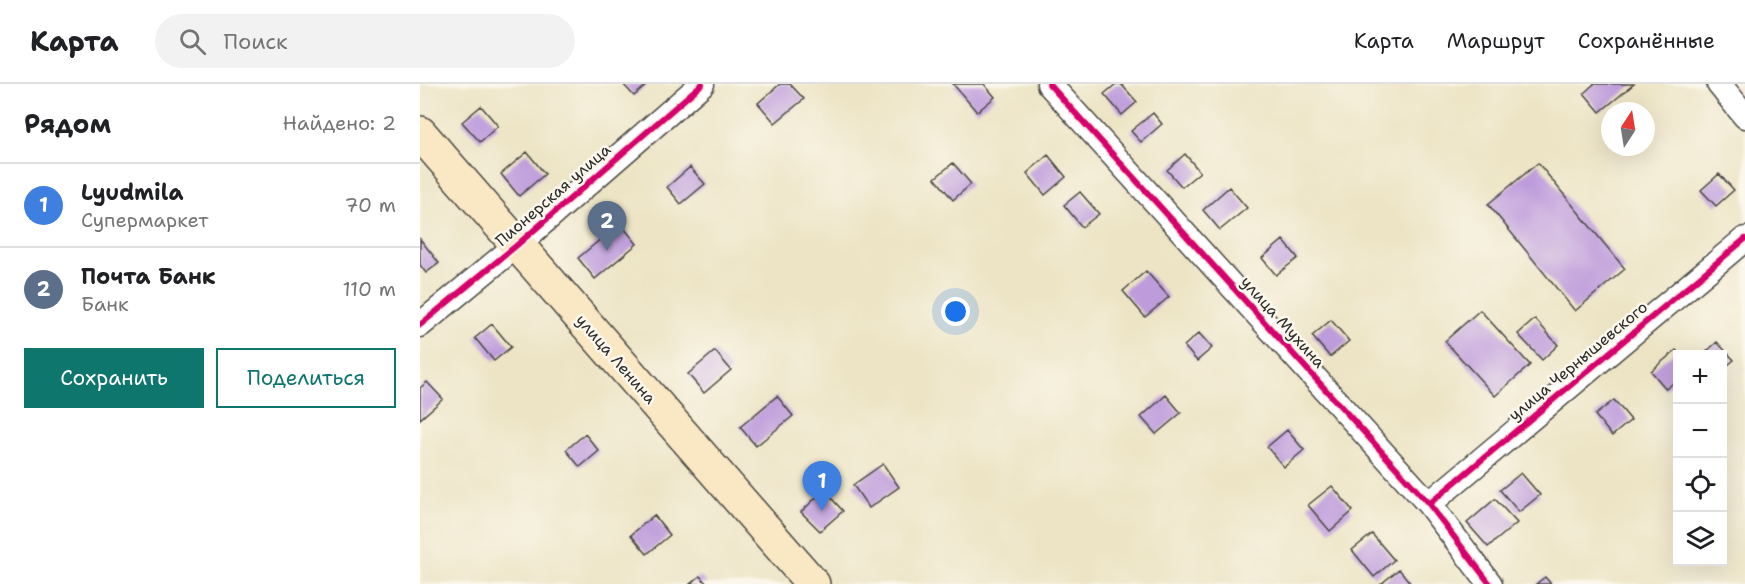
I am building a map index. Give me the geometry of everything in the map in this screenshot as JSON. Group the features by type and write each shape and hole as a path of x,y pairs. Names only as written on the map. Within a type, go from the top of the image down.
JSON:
{"main road":[{"name":"улица Ленина","path":"420,133 813,584"}],"street":[{"name":"Пионерская улица","path":"420,325 517,245 702,84"},
{"name":"улица Мухина","path":"1049,84 1429,504 1490,584"},
{"path":"1719,84 1745,116"},
{"name":"улица Чернышевского","path":"1429,504 1745,239"}],"building":[{"path":"623,84 648,84 634,96"},
{"path":"780,84 790,84 804,99 775,123 758,103"},
{"path":"953,84 984,84 995,97 977,112"},
{"path":"1116,84 1121,84 1137,102 1122,115 1104,94"},
{"path":"1594,84 1634,84 1612,102 1601,102 1600,112 1584,93"},
{"path":"481,106 498,126 480,142 462,122"},
{"path":"1153,113 1162,124 1141,142 1131,131"},
{"path":"527,152 545,174 519,196 501,174"},
{"path":"1185,154 1200,172 1182,187 1167,170"},
{"path":"1048,155 1066,177 1045,195 1027,173"},
{"path":"953,163 971,184 953,200 935,178"},
{"path":"1538,163 1625,269 1575,311 1488,204"},
{"path":"690,167 705,184 681,204 667,187"},
{"path":"1719,174 1734,190 1716,206 1701,190"},
{"path":"1229,187 1247,208 1220,230 1203,210"},
{"path":"1080,192 1099,214 1082,227 1064,205"},
{"path":"620,223 637,244 595,279 578,258"},
{"path":"420,239 439,263 426,273 420,265"},
{"path":"1283,240 1298,258 1276,275 1262,258"},
{"path":"1146,271 1169,297 1145,317 1123,291"},
{"path":"1480,310 1530,365 1495,396 1445,341"},
{"path":"1535,319 1558,345 1542,360 1518,334"},
{"path":"1331,320 1349,341 1330,357 1312,336"},
{"path":"492,324 511,347 494,361 475,338"},
{"path":"1199,333 1212,348 1197,361 1184,346"},
{"path":"1717,342 1725,350 1708,350"},
{"path":"715,351 731,370 704,393 688,374"},
{"path":"1673,353 1673,383 1666,389 1651,371"},
{"path":"1727,353 1734,360 1727,366"},
{"path":"427,382 443,399 420,419 420,388"},
{"path":"1166,395 1181,413 1156,434 1141,417"},
{"path":"777,396 793,416 756,446 740,427"},
{"path":"1614,400 1631,420 1612,436 1595,415"},
{"path":"1287,430 1304,450 1284,467 1267,447"},
{"path":"585,434 599,451 580,467 566,450"},
{"path":"883,464 899,487 869,508 853,485"},
{"path":"1521,473 1540,495 1519,512 1500,490"},
{"path":"1332,486 1353,511 1330,531 1308,505"},
{"path":"824,490 843,511 820,531 801,512"},
{"path":"1495,499 1517,523 1488,547 1467,523"},
{"path":"654,515 670,535 647,554 631,535"},
{"path":"1372,534 1394,560 1374,577 1352,550"},
{"path":"1399,569 1411,584 1381,584"},
{"path":"700,576 707,584 690,584"},
{"path":"1545,577 1551,584 1536,584"}],"cycle path":[{"path":"420,325 517,245 702,84"},
{"path":"1049,84 1429,504 1490,584"},
{"path":"1429,504 1745,239"}],"place":[{"name":"Почта Банк","path":"607,251"},
{"name":"Lyudmila","path":"822,511"}]}
